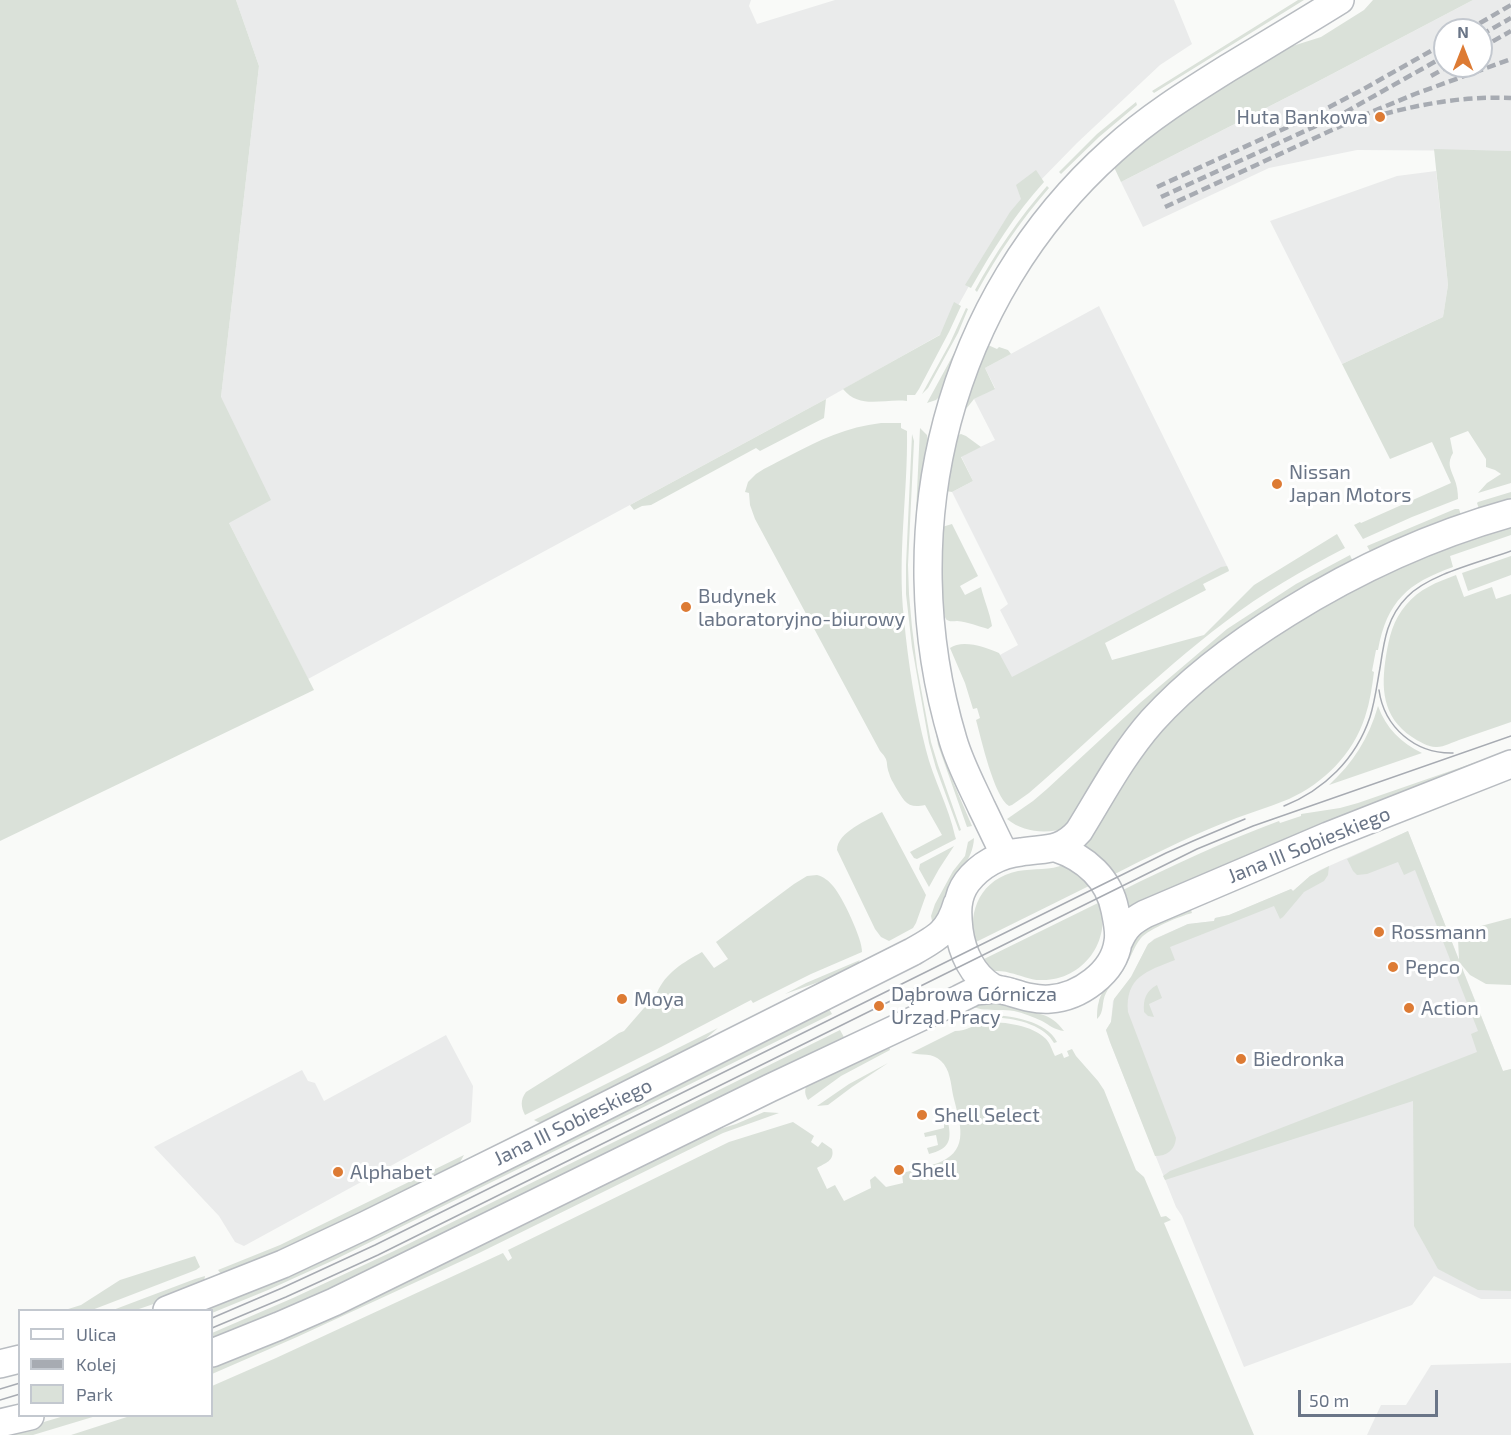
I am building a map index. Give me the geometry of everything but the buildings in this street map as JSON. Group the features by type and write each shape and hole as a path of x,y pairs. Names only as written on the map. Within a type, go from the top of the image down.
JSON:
{"main road":[{"path":"1005,855 969,781 954,742 940,685 930,615 927,552 932,493 947,422 967,359 990,309 1014,268 1059,207 1095,167 1171,104 1340,0"},
{"path":"1056,848 1074,854 1083,860 1097,873 1113,899 1119,941 1112,959 1099,976 1069,995 1040,999 995,988 977,973 965,953 960,938 957,904 963,889 973,875 1005,855 1056,848 1071,840 1079,831 1122,761 1151,722 1190,682 1226,653 1301,605 1367,569 1429,542 1511,513"},
{"name":"Jana III Sobieskiego","path":"1119,941 1125,928 1136,918 1328,836 1511,764"},
{"name":"Jana III Sobieskiego","path":"172,1309 283,1264 366,1225 912,952 936,939 946,929 954,916 957,904"},
{"path":"213,1353 334,1302 770,1088 975,991 995,988"},
{"path":"0,1364 18,1360"}],"shaded area":[{"path":"236,0 751,0 749,6 757,24 835,0 1174,0 1192,44 1160,65 1034,187 985,257 943,333 826,399 308,679 229,523 221,397 259,66"},
{"name":"Huta Bankowa","path":"1473,0 1511,0 1511,151 1357,150 1269,168 1143,227 1121,182 1433,21 1433,78 1493,78 1493,18 1439,18"},
{"path":"1436,171 1448,285 1443,317 1342,364 1270,221 1397,176"},
{"path":"1099,306 1229,570 1014,682 998,656 1018,645 1000,610 1008,604 952,492 973,481 961,456 995,440 974,399 995,388 985,368"},
{"path":"1408,831 1503,1071 1511,1069 1511,1299 1481,1299 1434,1276 1412,1305 1244,1367 1182,1216 1176,1207 1110,1042 1106,1030 1111,1022 1113,1001 1131,977 1147,946 1154,939 1188,924 1214,921 1215,918 1229,915 1291,889 1293,891 1320,870"},
{"path":"446,1035 473,1086 471,1122 244,1246 235,1242 219,1216 154,1147 302,1070 308,1081 315,1083 324,1101"},
{"path":"1511,1363 1511,1435 1367,1435 1381,1405 1406,1405 1431,1365"}],"green space":[{"path":"0,0 236,0 259,66 221,397 271,500 229,523 314,690 0,841"},
{"path":"1298,0 1304,0 1154,93 1152,91"},
{"path":"1373,0 1473,0 1439,18 1433,18 1433,21 1121,182 1113,165 1153,131 1283,49 1321,37 1364,10"},
{"path":"1136,102 1137,105 1099,137 1061,174 1059,172 1097,134"},
{"path":"1434,149 1511,151 1511,483 1478,493 1487,483 1501,474 1486,467 1486,459 1468,431 1450,438 1453,453 1450,466 1457,486 1458,499 1363,539 1354,525 1451,483 1432,442 1390,459 1342,364 1443,317 1448,285"},
{"path":"1036,170 1044,182 1004,233 971,288 965,285 1010,212 1021,199 1016,185"},
{"path":"1047,186 1049,188 1010,238 977,292 975,290 999,249"},
{"path":"954,302 961,306 915,395 907,395 907,401 873,402 857,399 843,389 940,335"},
{"path":"966,308 968,309 958,333 928,388 922,394 950,343"},
{"path":"973,314 945,392 936,400 927,403 959,344"},
{"path":"988,345 1008,350 1011,354 985,368 995,389 974,399 966,409 972,385"},
{"path":"826,399 824,418 760,451 756,448 651,505 634,510 630,505"},
{"path":"881,423 901,423 901,428 907,431 902,595 908,652 915,701 926,750 956,839 917,859 910,852 942,835 925,805 910,805 895,786 889,775 885,757 755,519 749,493 745,492 748,482 756,474 800,450 845,431"},
{"path":"920,428 927,435 929,446 925,665 943,755 972,826 967,827 938,745 918,634 914,555"},
{"path":"912,434 914,441 908,565 912,627 931,742 961,830 959,831 929,743 912,647 906,594 906,565"},
{"path":"961,434 981,447 961,457 973,481 952,492 946,491 956,436"},
{"path":"1511,492 1511,503 1480,512 1478,502"},
{"path":"1459,509 1462,518 1372,555 1367,546"},
{"path":"952,524 978,576 960,586 965,595 981,587 992,626 988,629 965,622 949,621 944,615 942,527"},
{"path":"1511,524 1511,535 1450,556 1453,567 1412,587 1394,606 1387,619 1378,650 1376,650 1370,700 1360,730 1336,766 1314,785 1289,799 1166,848 1113,875 1083,845 1121,780 1167,719 1258,644 1390,569"},
{"path":"1337,534 1345,548 1283,582 1239,611 1174,663 1029,793 1009,806 1003,800 993,780 985,753 976,720 980,718 977,708 973,709 950,648 967,644 981,646 999,653 1012,677 1221,567 1227,566 1229,571 1203,584 1206,590 1105,643 1112,660 1204,635 1254,585"},
{"path":"1350,555 1354,564 1285,602 1067,828 1052,831 1028,830 1007,819 1047,789 1140,703 1227,629 1296,584"},
{"path":"1511,556 1511,575 1468,591 1462,573"},
{"path":"1456,575 1464,597 1492,587 1496,599 1511,594 1511,722 1440,747 1434,747 1424,744 1402,729 1389,711 1384,690 1384,668 1390,635 1411,599 1435,583"},
{"path":"1378,706 1385,721 1395,734 1407,745 1422,753 1329,785 1346,768 1359,749 1370,729"},
{"path":"1511,750 1511,754 1128,909 1121,891 1199,854 1279,821 1280,823 1301,816 1301,814 1358,803"},
{"path":"882,812 926,895 913,928 889,941 881,937 875,929 837,850 838,844 848,832"},
{"path":"1408,831 1459,960 1458,939 1481,926 1511,918 1511,985 1486,984 1470,975 1460,963 1503,1071 1511,1069 1511,1291 1478,1290 1438,1269 1414,1226 1413,1101 1165,1180 1163,1176 1170,1171 1477,1052 1471,1034 1478,1031 1415,870 1404,875 1398,862 1367,874 1357,875 1347,859"},
{"path":"974,838 968,860 948,890 933,926 931,916 935,904 953,871 965,856 968,842"},
{"path":"954,846 929,887 919,869 920,864"},
{"path":"1065,864 1091,885 974,943 973,919 980,897 986,888 1005,875 1018,871"},
{"path":"1329,866 1328,875 1324,881 1304,892 1280,919 1274,906 1170,947 1175,960 1147,972 1134,983 1128,1000 1128,1012 1176,1138 1170,1152 1155,1156 1106,1030 1111,1022 1114,999 1131,977 1148,944 1155,939 1188,924 1214,921 1215,918 1229,915 1291,889 1293,891 1310,876"},
{"path":"817,875 830,882 837,891 856,928 862,952 753,1003 751,1000 525,1115 522,1104 526,1092 624,1031 657,993 665,980 688,960 702,952 714,968 728,959 716,942 794,884 807,876"},
{"path":"1100,902 1103,917 1098,944 1082,966 1070,973 1057,978 1034,980 1006,972 992,971 982,960"},
{"path":"1191,910 1192,913 1157,927 1141,938 1123,971 1106,993 1101,1013 1097,1019 1101,995 1139,933 1173,915"},
{"path":"860,960 853,970 785,994 806,983"},
{"path":"1157,985 1162,998 1149,1004 1154,1017 1148,1016 1144,1012 1145,999 1150,990"},
{"path":"942,990 944,995 341,1286 213,1342 213,1333 394,1251 840,1030 845,1039"},
{"path":"999,1002 1048,1017 1064,1031 1028,1015 1009,1010 985,1010 971,1005"},
{"path":"828,1007 832,1014 334,1260 213,1313 213,1309 198,1309"},
{"path":"988,1015 1007,1016 1037,1024 1052,1035 1057,1042 1054,1043 1039,1028 1016,1020 991,1018 979,1019 970,1023 969,1020"},
{"path":"986,1022 1026,1027 1040,1034 1047,1041 1055,1056 1062,1053 1064,1058 1069,1056 1067,1051 1072,1049 1098,1081 1104,1090 1136,1170 1144,1177 1161,1217 1166,1216 1171,1220 1164,1223 1254,1435 71,1435 127,1417 213,1417 213,1386 503,1253 508,1261 512,1258 508,1250 729,1142 793,1122 814,1136 811,1142 818,1147 822,1142 832,1149 831,1159 817,1168 827,1189 835,1185 844,1201 871,1188 870,1180 875,1176 886,1187 903,1183 902,1173 946,1159 958,1146 960,1138 959,1121 946,1068 934,1056 911,1053 955,1031"},
{"path":"718,1028 695,1048 549,1122 540,1123 534,1120"},
{"path":"889,1045 890,1050 841,1076 808,1100 805,1092 807,1085"},
{"path":"888,1063 828,1105 817,1106 849,1084"},
{"path":"764,1112 779,1113 723,1133 479,1253 213,1374 213,1364 691,1138 736,1124"},
{"path":"948,1122 950,1134 948,1143 941,1150 929,1154 927,1148 938,1145 936,1135 925,1137 924,1133 944,1128 944,1123"},
{"path":"464,1155 459,1164 304,1242 221,1274 218,1270 280,1245"},
{"path":"195,1256 200,1267 95,1309 68,1309 81,1305 120,1280"},
{"path":"205,1276 204,1282 171,1298 139,1309 116,1309"},
{"path":"61,1417 93,1417 33,1435 0,1435"}],"tram line":[{"path":"1284,806 1325,782 1337,771 1356,746 1372,711 1383,648 1391,621 1407,597 1442,575 1511,551"},
{"path":"1379,690 1387,716 1404,736 1426,749 1453,753"},
{"path":"213,1328 378,1255 1197,849 1253,826 1511,736"},
{"path":"213,1318 375,1245 1166,853 1245,819"},
{"path":"0,1389 18,1384"},
{"path":"0,1400 18,1395"}],"railway":[{"path":"1489,18 1511,5"},
{"path":"1493,28 1511,18"},
{"path":"1493,41 1511,31"},
{"path":"1157,187 1312,116 1433,50"},
{"path":"1165,207 1369,113 1511,59"},
{"path":"1161,197 1342,114 1433,63"},
{"path":"1384,114 1447,101 1511,98"}],"place":[{"name":"Huta Bankowa","path":"1380,117"},
{"name":"Nissan Japan Motors","path":"1277,484"},
{"name":"Budynek laboratoryjno-biurowy","path":"686,607"},
{"name":"Rossmann","path":"1379,932"},
{"name":"Pepco","path":"1393,967"},
{"name":"Moya","path":"622,999"},
{"name":"Dąbrowa Górnicza Urząd Pracy","path":"879,1006"},
{"name":"Action","path":"1409,1008"},
{"name":"Biedronka","path":"1241,1059"},
{"name":"Shell Select","path":"922,1115"},
{"name":"Shell","path":"899,1170"},
{"name":"Alphabet","path":"338,1172"}]}
